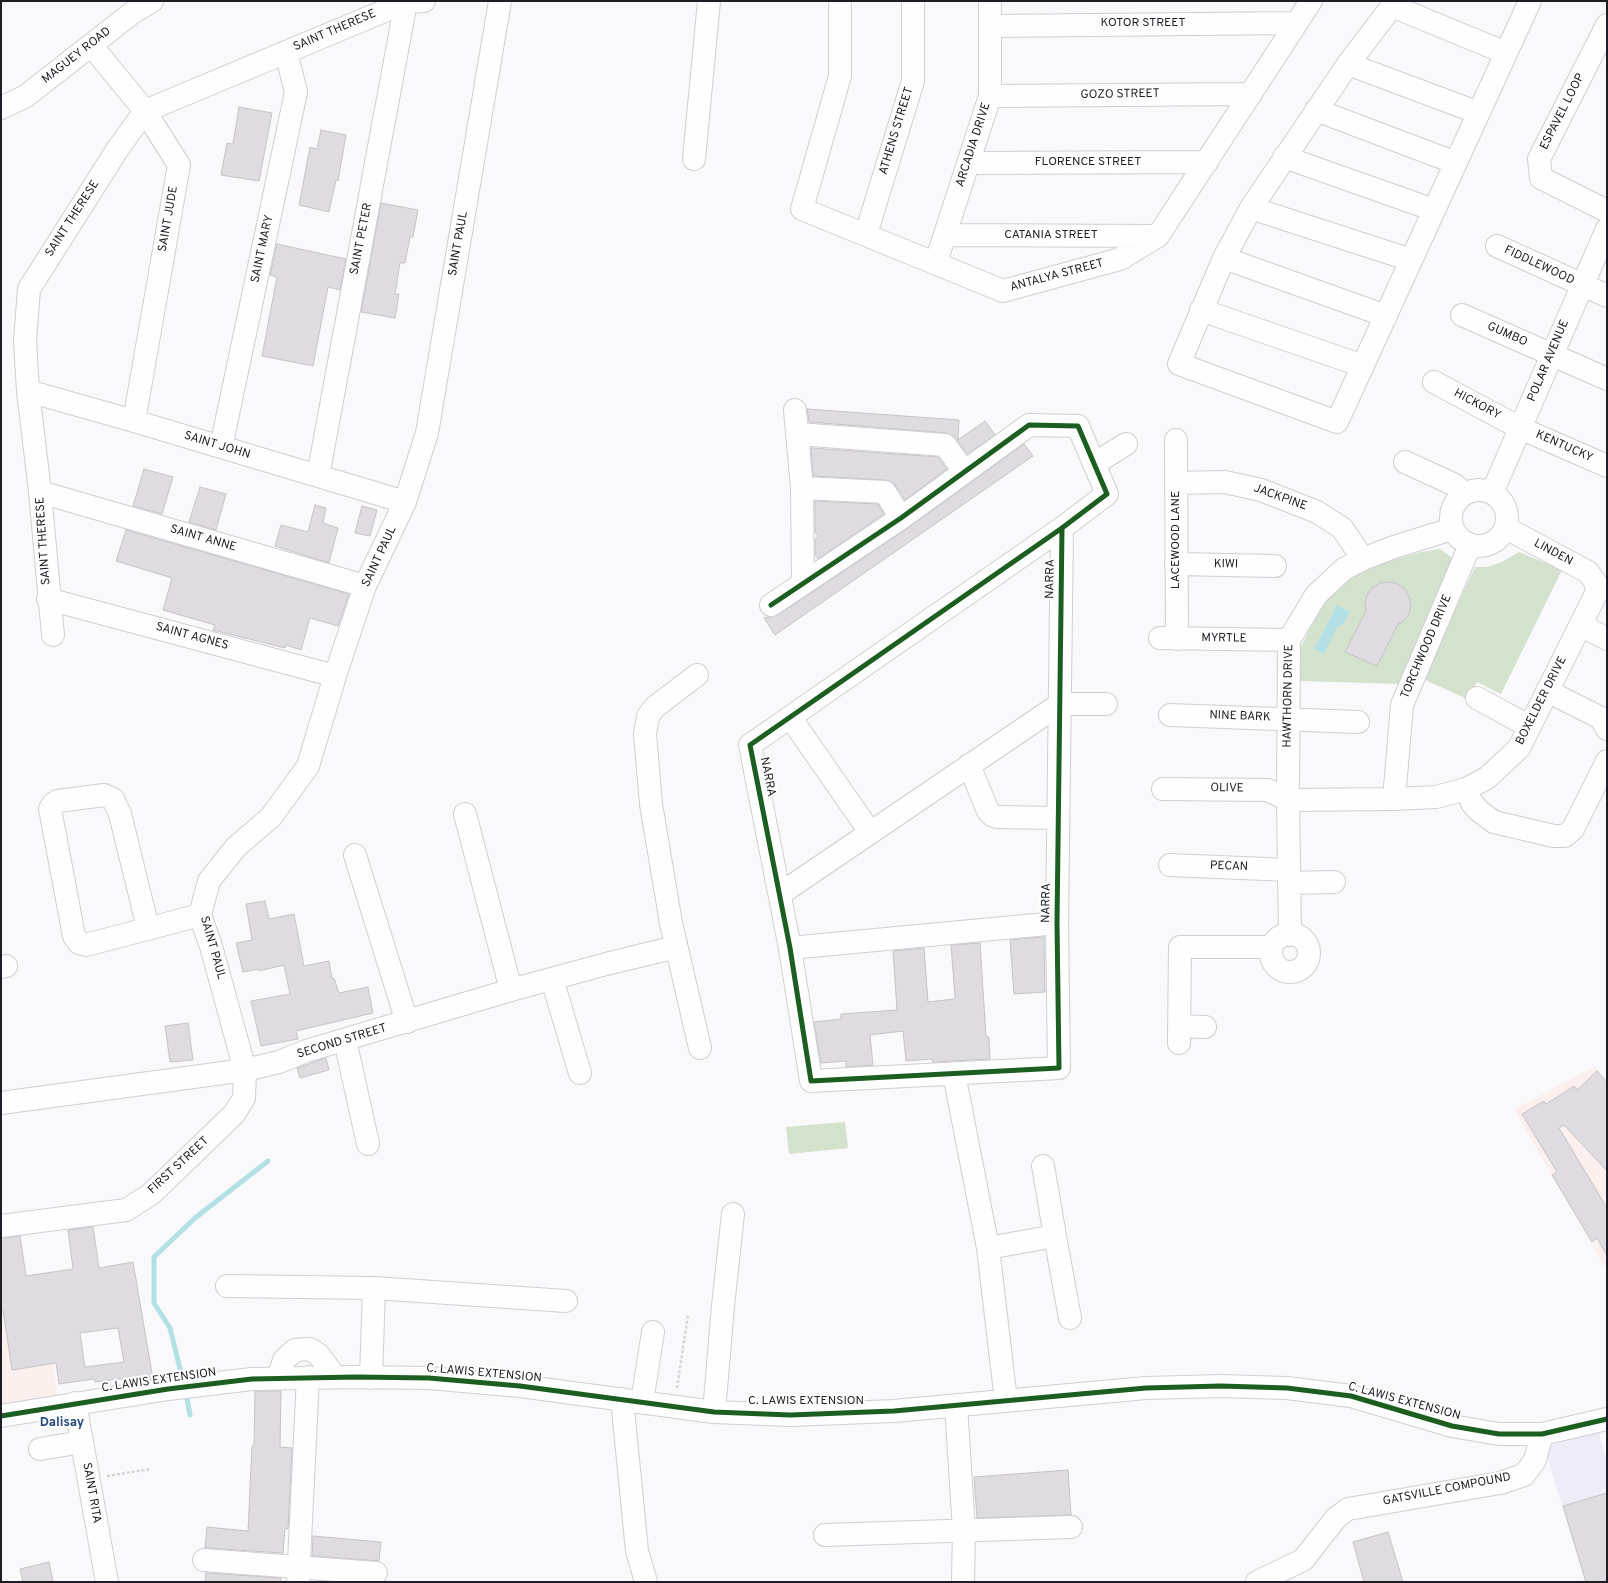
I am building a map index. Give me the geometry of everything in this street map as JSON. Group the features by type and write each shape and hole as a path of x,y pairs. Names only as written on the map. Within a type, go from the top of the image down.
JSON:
{"street":[{"name":"MAGUEY ROAD","path":"1,108 26,96 132,13 152,1"},
{"name":"SAINT THERESE","path":"52,635 40,492 28,391 25,341 29,289 117,150 145,112 286,52 415,1"},
{"name":"SAINT PETER","path":"318,476 415,1"},
{"name":"SAINT PAUL","path":"245,1070 211,946 200,915 209,881 236,847 271,817 308,766 335,676 365,586 406,502 427,433 500,1"},
{"path":"694,159 709,1"},
{"name":"ANTALYA STREET","path":"840,1 840,76 802,209 936,262 1003,291 1120,260 1158,236 1311,1"},
{"name":"ATHENS STREET","path":"866,234 913,81 913,1"},
{"name":"ARCADIA DRIVE","path":"936,262 990,96 990,1"},
{"path":"1506,53 1394,4 1348,64 1251,208 1224,258 1179,364 1337,422 1530,1"},
{"name":"KOTOR STREET","path":"990,26 1296,23"},
{"name":"ESPAVEL LOOP","path":"1607,25 1539,159 1541,178 1607,212"},
{"name":"SAINT JUDE","path":"90,45 145,112 179,165 134,421"},
{"name":"SAINT MARY","path":"221,447 296,92 286,52"},
{"path":"1348,64 1479,113"},
{"name":"GOZO STREET","path":"990,96 1251,94"},
{"path":"1316,110 1456,163"},
{"path":"1284,157 1434,210"},
{"name":"FLORENCE STREET","path":"968,163 1207,162"},
{"path":"1251,208 1411,260"},
{"name":"POLAR AVENUE","path":"1492,493 1607,229"},
{"name":"CATANIA STREET","path":"945,235 1158,236"},
{"name":"FIDDLEWOOD","path":"1497,246 1582,286 1607,296"},
{"path":"1224,258 1386,316"},
{"path":"1201,310 1363,366"},
{"name":"GUMBO","path":"1462,314 1607,379"},
{"name":"HICKORY","path":"1434,382 1520,428"},
{"name":"SAINT JOHN","path":"28,391 406,502"},
{"path":"795,410 802,488 803,583"},
{"path":"771,605 900,518 1029,425 1078,426 1107,494 1062,528"},
{"name":"KENTUCKY","path":"1520,428 1607,466"},
{"path":"798,434 945,445 964,471"},
{"name":"LACEWOOD LANE","path":"1168,639 1176,564 1176,440"},
{"path":"1094,464 1126,444"},
{"path":"1405,462 1454,485 1464,494"},
{"name":"JACKPINE","path":"1176,483 1225,482 1261,490 1317,512 1342,528 1364,559"},
{"path":"802,488 885,492 900,518"},
{"path":"1478,490 1492,493 1500,499 1506,508 1508,518 1506,528 1500,537 1492,544 1481,547 1470,545 1460,539 1452,529 1450,519 1452,509 1456,500 1464,494 1478,490"},
{"name":"SAINT ANNE","path":"40,492 365,586"},
{"name":"NARRA","path":"1062,528 1057,923 1059,1068 811,1081 790,948 750,745 1062,528"},
{"name":"LINDEN","path":"1506,528 1588,572 1596,583"},
{"name":"HAWTHORN DRIVE","path":"1290,934 1288,800 1289,640 1316,595 1344,569 1364,559 1452,529"},
{"name":"TORCHWOOD DRIVE","path":"1394,799 1402,705 1470,545"},
{"name":"KIWI","path":"1176,564 1275,566"},
{"name":"BOXELDER DRIVE","path":"1288,800 1436,797 1466,789 1487,778 1519,748 1597,592 1596,583"},
{"name":"SAINT AGNES","path":"48,599 335,676"},
{"path":"1581,625 1607,639"},
{"name":"MYRTLE","path":"1168,639 1289,640"},
{"path":"697,675 655,707 648,716 645,734 651,804 676,947 700,1048"},
{"path":"1547,691 1601,718 1607,729"},
{"path":"1477,698 1530,727"},
{"path":"780,894 1060,704 1106,704"},
{"name":"NINE BARK","path":"1170,715 1358,722"},
{"path":"790,717 870,832"},
{"path":"1466,789 1472,803 1479,811 1494,822 1554,836 1565,836 1573,829 1607,761"},
{"path":"969,765 988,811 992,815 998,817 1058,818"},
{"name":"OLIVE","path":"1163,789 1268,790 1288,800"},
{"path":"148,928 120,814 113,799 104,795 58,801 52,804 50,809 74,936 79,943 86,945 200,915"},
{"path":"465,814 511,990"},
{"path":"355,855 407,1022"},
{"name":"PECAN","path":"1170,865 1289,876 1334,882"},
{"path":"790,948 1057,923"},
{"path":"1290,934 1304,940 1309,954 1303,967 1297,971 1282,971 1276,967 1271,954 1272,947 1276,940 1290,934"},
{"name":"SECOND STREET","path":"1,1103 245,1070 279,1062 306,1051 511,990 676,947"},
{"path":"1205,1027 1179,1034 1180,947 1272,947"},
{"path":"552,979 580,1073"},
{"path":"346,1040 368,1144"},
{"name":"FIRST STREET","path":"1,1226 126,1210 151,1194 234,1114 244,1098 245,1070"},
{"path":"954,1074 988,1248 1006,1402"},
{"path":"1043,1166 1070,1318"},
{"path":"714,1412 722,1306 733,1214"},
{"path":"988,1248 1055,1236"},
{"path":"228,1286 374,1288 566,1301"},
{"path":"371,1378 374,1288"},
{"path":"646,1582 637,1551 632,1401 653,1332"},
{"path":"278,1378 284,1360 295,1350 310,1349 319,1355 335,1377"},
{"path":"298,1574 308,1377"},
{"name":"C. LAWIS EXTENSION","path":"1,1416 75,1403 210,1383 252,1379 335,1377 429,1378 520,1386 714,1412 790,1415 894,1411 1006,1402 1146,1388 1221,1386 1287,1388 1351,1396 1452,1426 1499,1434 1542,1434 1607,1419"},
{"name":"SAINT RITA","path":"75,1403 106,1582"},
{"path":"956,1406 964,1530 963,1582"},
{"name":"GATSVILLE COMPOUND","path":"1256,1582 1303,1560 1336,1518 1348,1509 1500,1483 1524,1475 1535,1460 1542,1434"},
{"path":"40,1449 82,1442"},
{"path":"825,1535 1071,1527"},
{"path":"204,1560 298,1574 376,1574"}],"path":[{"path":"676,1392 688,1315"},
{"path":"88,1479 151,1469"}],"shaded area":[{"path":"1595,1066 1607,1081 1607,1271 1514,1109"},
{"path":"40,1273 58,1399 1,1409 1,1279"},
{"path":"1598,1429 1607,1460 1607,1582 1585,1582 1544,1446"}],"green space":[{"path":"1440,549 1451,557 1453,568 1403,684 1299,681 1301,647 1319,609 1331,592 1353,574 1380,563 1421,552"},
{"path":"1519,552 1562,570 1501,694 1477,682 1467,699 1423,679 1475,567 1487,567 1502,562"},
{"path":"845,1122 848,1148 789,1154 786,1127"}],"water":[{"path":"1337,605 1350,612 1343,624 1337,627 1324,654 1314,649"}],"building":[{"path":"239,107 272,113 259,181 221,175 227,143 233,144"},
{"path":"321,130 346,135 338,181 336,180 329,212 299,205 310,147 317,149"},
{"path":"381,203 418,210 413,237 410,237 405,263 400,263 395,294 399,294 395,318 361,312"},
{"path":"277,244 346,259 340,290 328,287 313,366 262,356 277,277 270,275"},
{"path":"807,409 959,420 958,440 985,421 995,435 967,454 955,437 946,433 809,422"},
{"path":"1024,444 1033,456 775,635 764,618 778,615 908,528"},
{"path":"811,448 938,457 947,469 905,500 895,485 886,480 813,476"},
{"path":"144,469 173,477 162,514 133,506"},
{"path":"200,487 226,494 216,530 189,522"},
{"path":"815,501 878,504 884,514 818,559 815,555 815,539 819,536 815,533"},
{"path":"315,505 326,508 323,523 338,528 329,563 275,546 281,525 308,532"},
{"path":"362,506 377,510 370,536 355,533"},
{"path":"126,530 349,594 338,626 310,618 301,650 286,645 285,648 213,630 215,625 163,610 172,578 116,561"},
{"path":"1389,582 1398,584 1405,589 1411,606 1409,614 1403,622 1398,624 1377,666 1345,652 1366,611 1365,604 1367,595 1372,588 1380,583"},
{"path":"265,901 269,919 294,914 304,966 329,961 332,979 334,978 339,993 368,987 373,1013 296,1031 298,1039 261,1046 251,1001 290,994 284,965 259,971 259,969 243,972 236,943 252,940 246,904"},
{"path":"1044,937 1045,992 1014,994 1010,940"},
{"path":"980,943 986,1037 989,1037 990,1059 933,1062 932,1059 906,1061 903,1031 870,1035 873,1065 846,1067 846,1061 821,1063 814,1022 841,1019 841,1014 897,1010 893,951 924,948 928,1002 954,999 955,997 951,945"},
{"path":"188,1023 193,1060 170,1062 165,1026"},
{"path":"326,1058 329,1070 300,1078 297,1068"},
{"path":"1597,1071 1607,1082 1607,1171 1564,1125 1559,1128 1607,1208 1607,1256 1597,1238 1592,1242 1552,1175 1557,1172 1522,1114 1544,1101 1546,1104 1574,1086 1577,1090"},
{"path":"93,1227 99,1268 133,1262 153,1379 127,1383 127,1378 95,1382 94,1379 59,1384 56,1363 12,1370 3,1310 1,1310 1,1238 20,1236 26,1276 73,1269 68,1230","holes":["118,1328 124,1362 85,1367 80,1333"]},
{"path":"255,1391 281,1391 280,1447 292,1448 288,1529 285,1528 283,1553 205,1548 207,1527 248,1531 252,1446 254,1446"},
{"path":"1068,1470 1071,1515 977,1518 974,1477"},
{"path":"1607,1493 1607,1582 1586,1582 1563,1506"},
{"path":"1388,1532 1403,1582 1364,1582 1353,1542"},
{"path":"313,1536 381,1542 379,1561 312,1556"},
{"path":"49,1562 53,1582 23,1582 20,1569"},
{"path":"206,1573 281,1578 281,1582 205,1582"}],"waterway":[{"path":"183,1381 170,1328 154,1303 154,1257 195,1218 268,1161"},
{"path":"186,1393 190,1415"}],"cycle path":[{"path":"771,605 901,518 1029,425 1078,426 1107,494 1062,528 750,745 790,948 811,1081 1059,1068 1057,923 1062,528"},
{"path":"1,1416 168,1389 252,1379 357,1377 429,1378 520,1386 714,1412 790,1415 894,1411 1146,1388 1221,1386 1287,1388 1351,1396 1452,1426 1499,1434 1542,1434 1607,1419"}],"district":[{"name":"Dalisay","path":"62,1423"}]}
